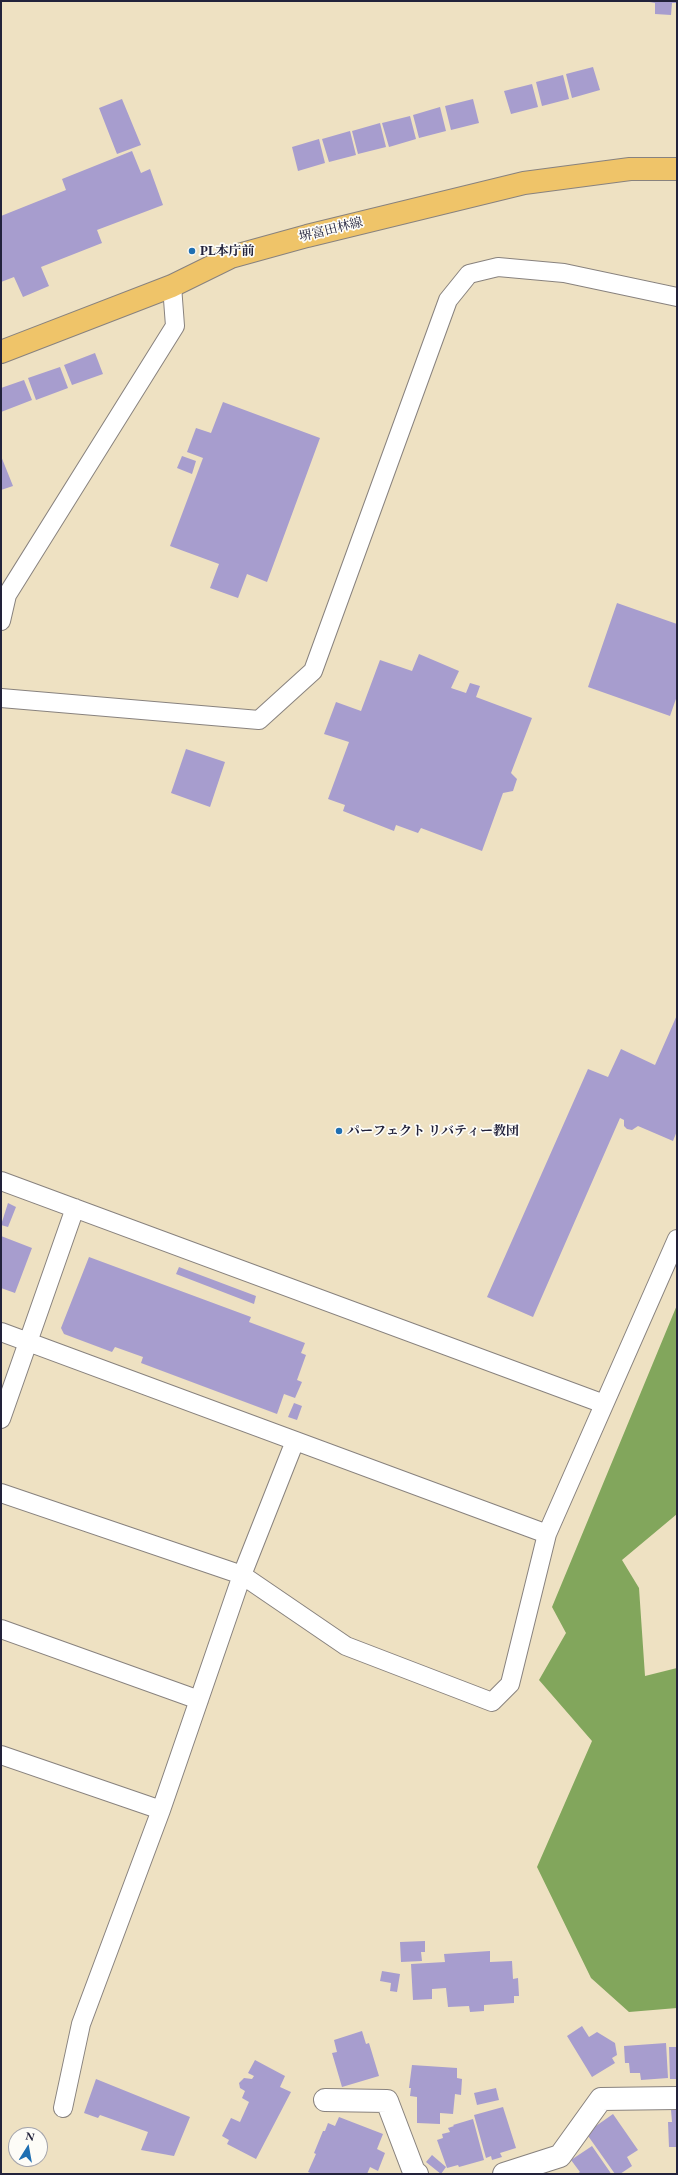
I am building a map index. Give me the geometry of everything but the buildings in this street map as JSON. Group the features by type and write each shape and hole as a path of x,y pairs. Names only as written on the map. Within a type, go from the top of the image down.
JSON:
{"main road":[{"name":"堺富田林線","path":"1,352 172,286 238,255 307,236 524,183 630,169 677,169"}],"street":[{"path":"504,2174 560,2156 601,2099 677,2098"},
{"path":"325,2100 387,2101 414,2172 417,2174"}],"lane":[{"path":"1,698 259,720 313,671 448,300 469,274 498,267 564,273 677,297"},
{"path":"1,621 7,595 175,326 172,286"},
{"path":"1,1181 604,1404"},
{"path":"1,1418 75,1208"},
{"path":"1,1493 242,1575 346,1646 492,1702 510,1684 548,1534 677,1239"},
{"path":"1,1332 548,1534"},
{"path":"63,2108 81,2024 161,1810 242,1575 295,1440"},
{"path":"1,1629 199,1700"},
{"path":"1,1755 161,1810"}],"green space":[{"path":"677,1305 677,1514 622,1560 639,1588 645,1676 677,1668 677,2008 629,2012 591,1978 537,1867 592,1741 539,1680 566,1633 552,1607"}],"place":[{"name":"PL本庁前","path":"192,251"},
{"name":"パーフェクト リバティー教団","path":"339,1131"}]}
